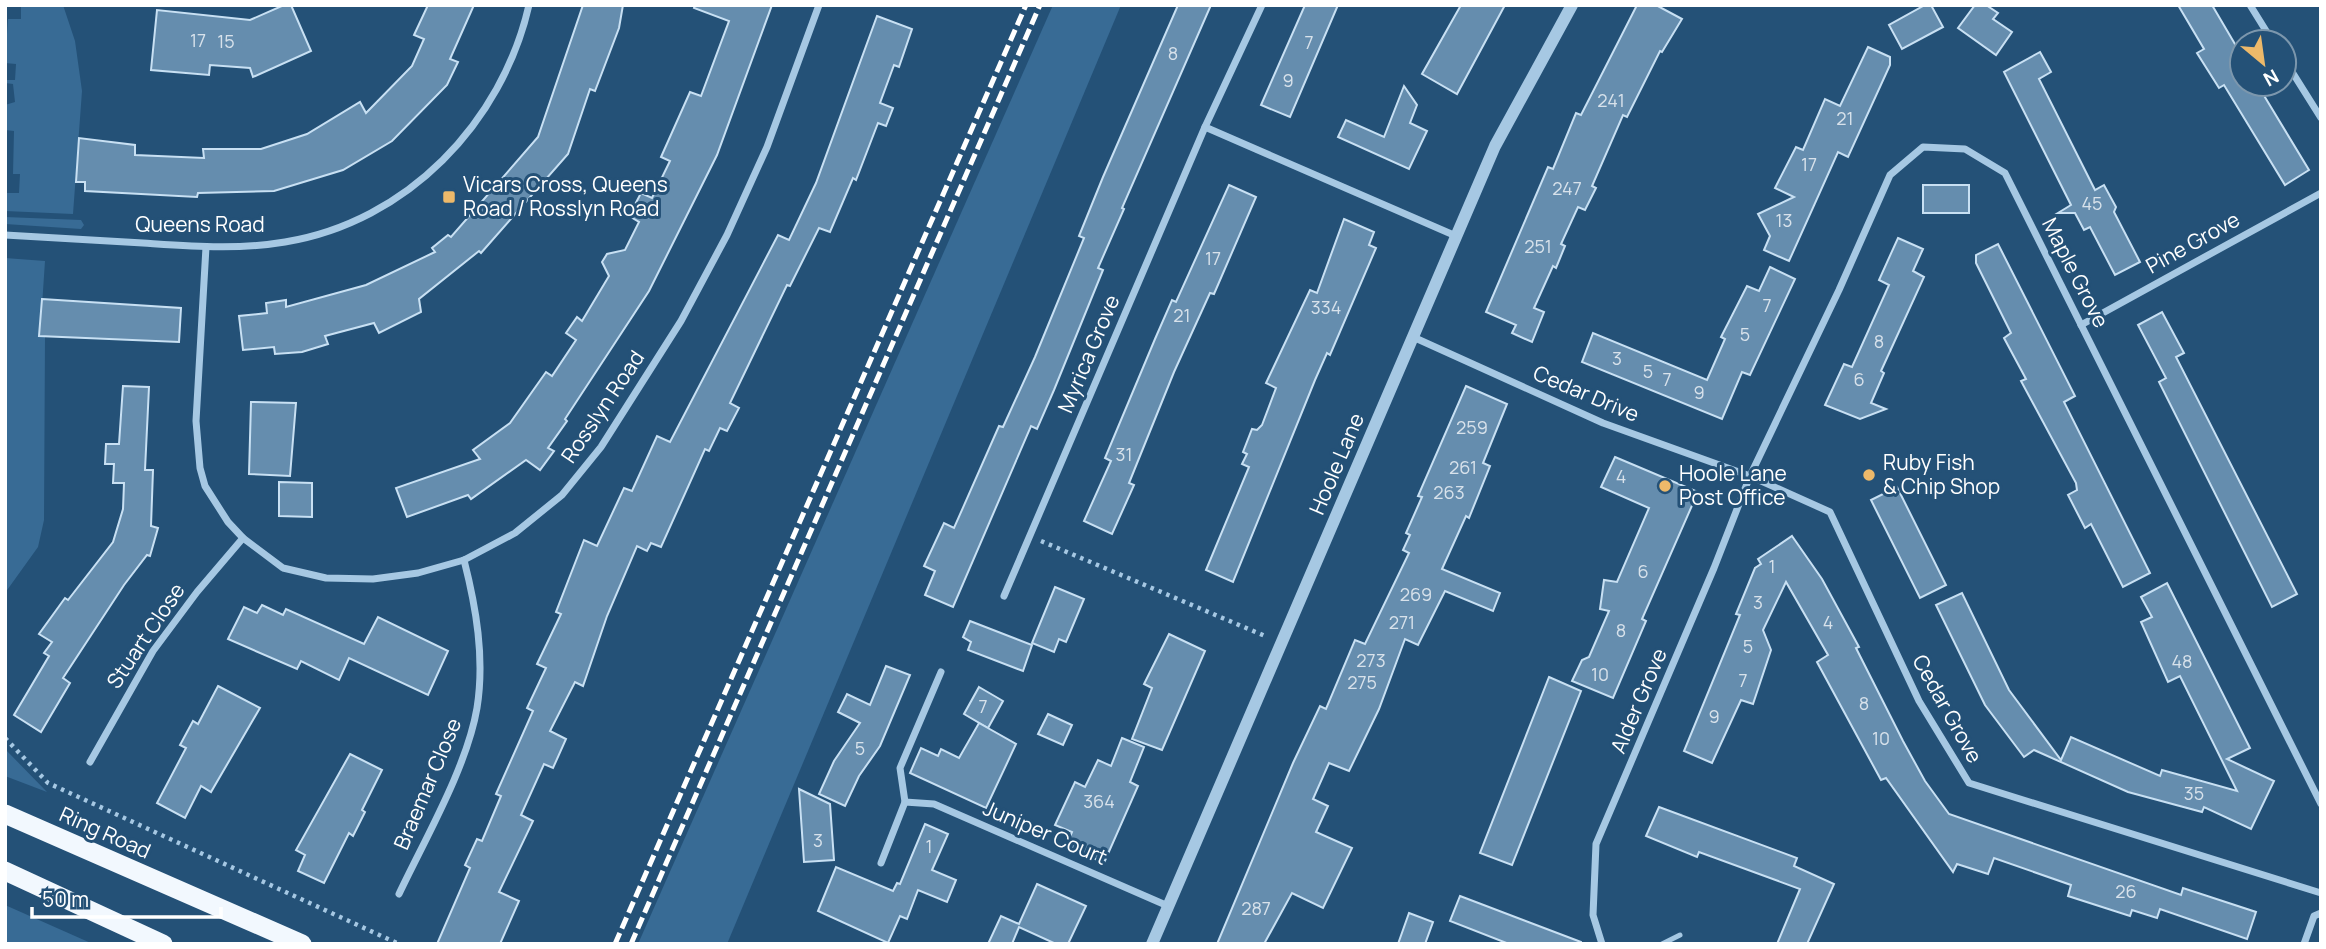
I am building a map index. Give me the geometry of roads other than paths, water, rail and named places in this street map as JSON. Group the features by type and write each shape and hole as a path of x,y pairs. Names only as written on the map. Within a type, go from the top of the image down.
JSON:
{"highway":[{"name":"Ring Road","path":"5,814 302,944"},
{"path":"5,871 163,944"}],"street":[{"name":"Queens Road","path":"5,235 206,247 257,245 309,237 342,225 406,191 450,153 489,105 512,60 529,5"},
{"name":"Rosslyn Road","path":"206,247 196,421 200,468 215,504 243,538 283,568 326,578 373,579 418,573 464,560 515,533 562,495 601,447 681,321 727,235 767,147 818,5"},
{"name":"Myrica Grove","path":"1004,596 1205,127 1262,5"},
{"name":"Hoole Lane","path":"1152,944 1494,146 1572,5"},
{"path":"2250,5 2264,28"},
{"path":"2298,81 2321,118"},
{"path":"1205,127 1456,236"},
{"name":"Maple Grove","path":"1750,476 1839,290 1890,175 1923,147 1965,149 2005,173 2321,804"},
{"name":"Pine Grove","path":"2081,324 2321,192"},
{"name":"Cedar Drive","path":"1412,337 1603,423 1750,476"},
{"name":"Cedar Grove","path":"1750,476 1830,512 1919,701 1969,783 2321,893"},
{"name":"Alder Grove","path":"1602,944 1592,915 1596,844 1714,568 1750,476"},
{"name":"Stuart Close","path":"90,762 153,651 197,592 243,538"},
{"name":"Braemar Close","path":"399,894 458,764 477,705 477,619 464,560"},
{"path":"881,863 905,802 900,768 941,672"},
{"name":"Juniper Court","path":"905,802 934,804 1168,906"},
{"path":"2304,944 2314,916 2321,913"}],"lane":[{"path":"1662,944 1681,934"}],"railway":[{"path":"615,944 1026,5"},
{"path":"631,944 1040,5"}],"place":[{"name":"Vicars Cross, Queens Road / Rosslyn Road","path":"449,197"},
{"name":"Ruby Fish & Chip Shop","path":"1869,475"},
{"name":"Hoole Lane Post Office","path":"1665,486"}]}
